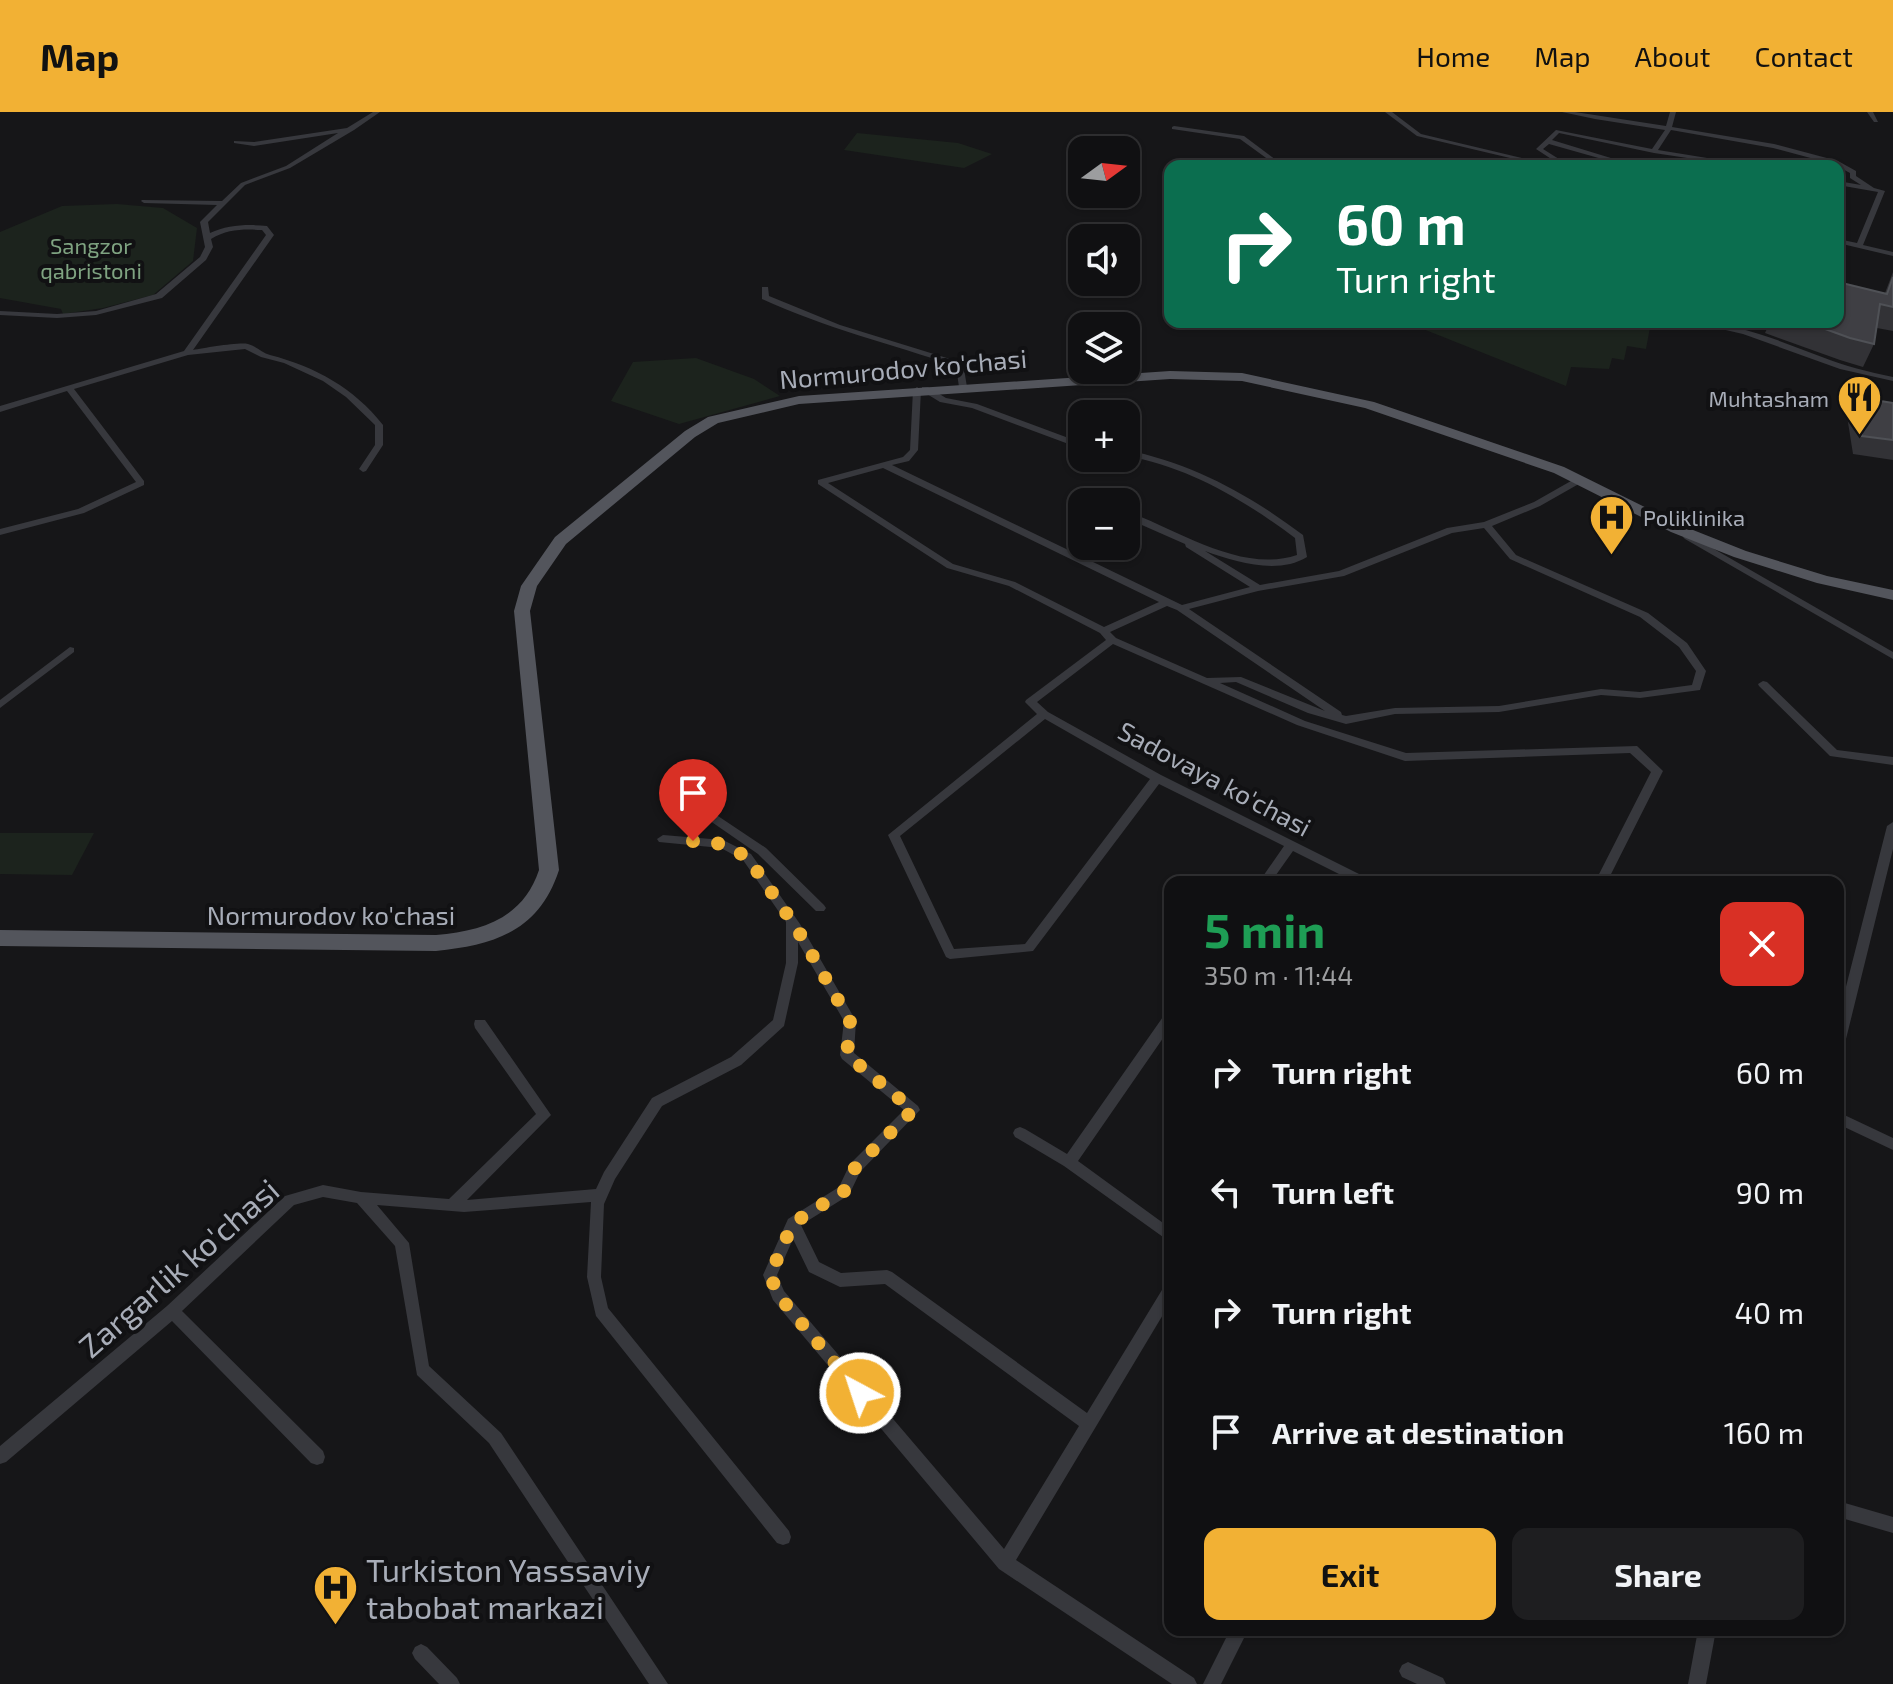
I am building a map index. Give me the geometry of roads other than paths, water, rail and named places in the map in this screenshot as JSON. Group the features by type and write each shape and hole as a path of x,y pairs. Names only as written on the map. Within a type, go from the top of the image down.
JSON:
{"main road":[{"name":"Normurodov ko'chasi","path":"0,938 436,943 471,939 530,912 541,897 549,870 522,611 527,588 537,566 576,527 690,434 713,420 799,400 921,389 1181,375 1242,377 1369,405 1581,479 1663,522 1780,568 1893,595"}],"street":[{"path":"0,313 57,316 96,313 159,296 203,258 209,247 204,222 243,184 288,167 377,112"},
{"path":"1388,112 1419,135 1527,160"},
{"path":"1565,112 1668,130 1765,142 1833,160"},
{"path":"1654,151 1668,130 1673,112"},
{"path":"1870,112 1876,121"},
{"path":"1174,128 1242,137 1273,160"},
{"path":"236,142 254,144 354,129"},
{"path":"1557,160 1539,149 1558,131 1708,160"},
{"path":"1547,141 1613,160"},
{"path":"1844,164 1854,172 1852,177 1872,189"},
{"path":"1844,184 1882,191 1859,246"},
{"path":"144,201 221,203"},
{"path":"187,353 270,235 264,228 244,226 219,230 209,237"},
{"path":"1844,242 1893,254"},
{"path":"765,289 765,297 780,305 861,335 897,343 960,365 963,387"},
{"path":"1732,328 1750,331 1858,374 1893,379"},
{"path":"0,409 187,353 247,346 267,360 287,361 339,386 362,404 379,425 379,445 363,469"},
{"path":"0,531 81,511 141,483 69,388"},
{"path":"1068,441 974,406 943,400 921,389 914,450 906,459 821,482 950,566 1012,584 1199,681 1301,723 1405,757 1633,749 1657,771 1604,876"},
{"path":"1140,456 1175,465 1270,514 1300,537 1302,557 1292,563 1267,565 1172,535 1140,520"},
{"path":"882,464 1181,608 1346,720"},
{"path":"1181,608 1258,588 1341,574 1450,530 1486,525 1537,504 1581,479"},
{"path":"1663,522 1893,656"},
{"path":"1199,681 1237,679 1312,711 1346,720 1395,711 1499,709 1601,692 1640,695 1696,688 1701,671 1683,645 1664,630 1644,615 1513,557 1486,525"},
{"path":"1172,535 1258,588"},
{"path":"1157,778 1029,948 950,954 894,835 1044,714 1030,702 1108,636 1167,602"},
{"path":"0,705 70,650"},
{"path":"1763,684 1834,753 1893,761"},
{"name":"Sadovaya ko'chasi","path":"1044,714 1157,778 1353,876"},
{"path":"694,804 762,851 820,908"},
{"path":"1844,1019 1893,826"},
{"path":"663,839 723,844 747,857 792,921 850,1021 847,1055 913,1110 855,1168 844,1191 793,1223 770,1275 778,1295 1005,1563 1188,1684"},
{"path":"1269,876 1291,845"},
{"path":"783,1537 601,1311 594,1277 600,1195 657,1102 736,1061 779,1022 792,963 792,921"},
{"path":"452,1205 544,1115 480,1024"},
{"path":"1069,1162 1164,1027"},
{"path":"1844,1121 1893,1144"},
{"path":"1020,1133 1069,1162 1164,1232"},
{"name":"Zargarlik ko'chasi","path":"0,1456 172,1311 290,1200 323,1191 361,1198 452,1205 600,1195"},
{"path":"361,1198 402,1243 422,1370 495,1438 659,1684"},
{"path":"793,1223 814,1267 840,1280 887,1277 1089,1424"},
{"path":"1005,1563 1164,1300"},
{"path":"172,1311 317,1457"},
{"path":"1844,1511 1893,1525"},
{"path":"1212,1684 1236,1636"},
{"path":"1697,1684 1706,1636"},
{"path":"421,1653 451,1684"},
{"path":"1408,1671 1437,1684"}],"place":[{"name":"Muhtasham","path":"1860,437"},
{"name":"Poliklinika","path":"1612,556"},
{"name":"Turkiston Yasssaviy tabobat markazi","path":"335,1626"}],"park label":[{"name":"Sangzor qabristoni","path":"91,258"}]}
